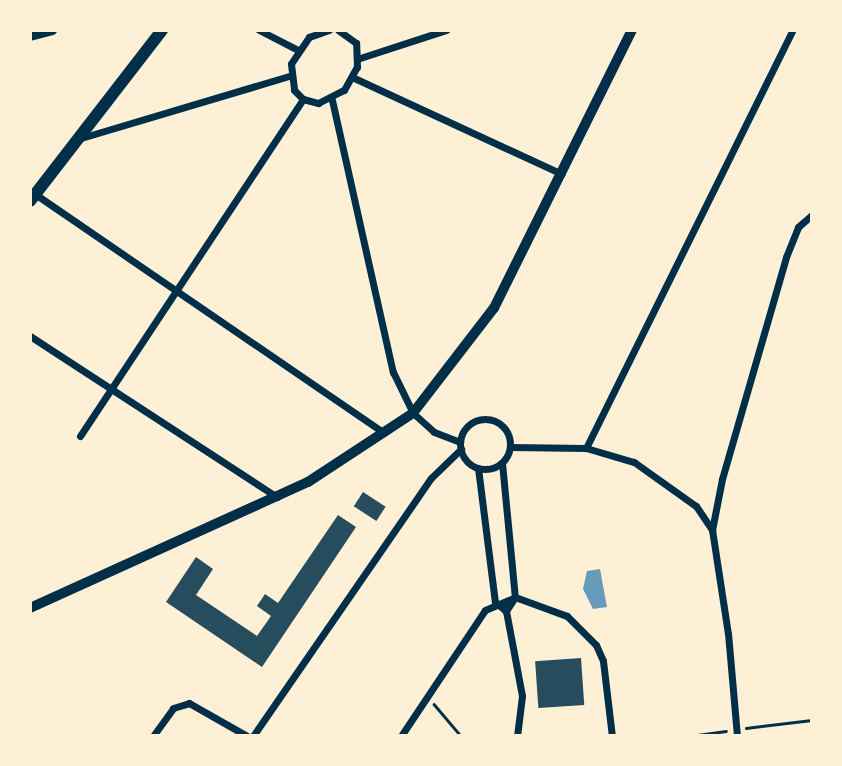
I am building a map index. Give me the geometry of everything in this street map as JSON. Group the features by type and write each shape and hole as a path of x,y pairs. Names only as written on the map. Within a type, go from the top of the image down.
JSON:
{"main road":[{"path":"32,198 158,31"}],"street":[{"path":"30,36 52,30"},
{"path":"259,30 298,50"},
{"path":"289,76 298,50 322,30 329,30"},
{"path":"289,76 303,99 318,103 332,100 352,77 357,59 356,43 348,32 338,30"},
{"path":"357,59 446,30"},
{"path":"30,608 277,497 386,435 413,413 494,309 632,30"},
{"path":"586,448 793,30"},
{"path":"76,139 289,76"},
{"path":"352,77 562,174"},
{"path":"80,436 303,99"},
{"path":"332,100 393,372 413,413 434,432 460,446 478,468 495,602 506,611 522,696 517,736"},
{"path":"32,198 178,291 386,435"},
{"path":"737,733 728,634 712,530 722,479 786,257 798,227 812,215"},
{"path":"30,336 277,497"},
{"path":"253,736 431,478 460,446 466,428 487,419 502,425 510,447 502,463 515,597 506,611"},
{"path":"510,447 586,448 634,462 668,483 696,506 712,530"},
{"path":"478,468 502,463"},
{"path":"401,736 476,622 495,602 515,597 567,616 596,645 603,662 612,736"},
{"path":"153,736 173,708 189,702 247,736"}],"path":[{"path":"427,696 461,736"},
{"path":"690,736 737,733 812,720"}],"water":[{"path":"600,569 607,607 593,609 583,589 587,571"}],"building":[{"path":"363,492 386,507 376,521 354,506"},
{"path":"338,515 356,527 262,667 166,602 196,557 213,569 196,595 257,636 271,616 257,606 265,594 278,603"},
{"path":"581,658 584,705 538,708 535,661"}]}
